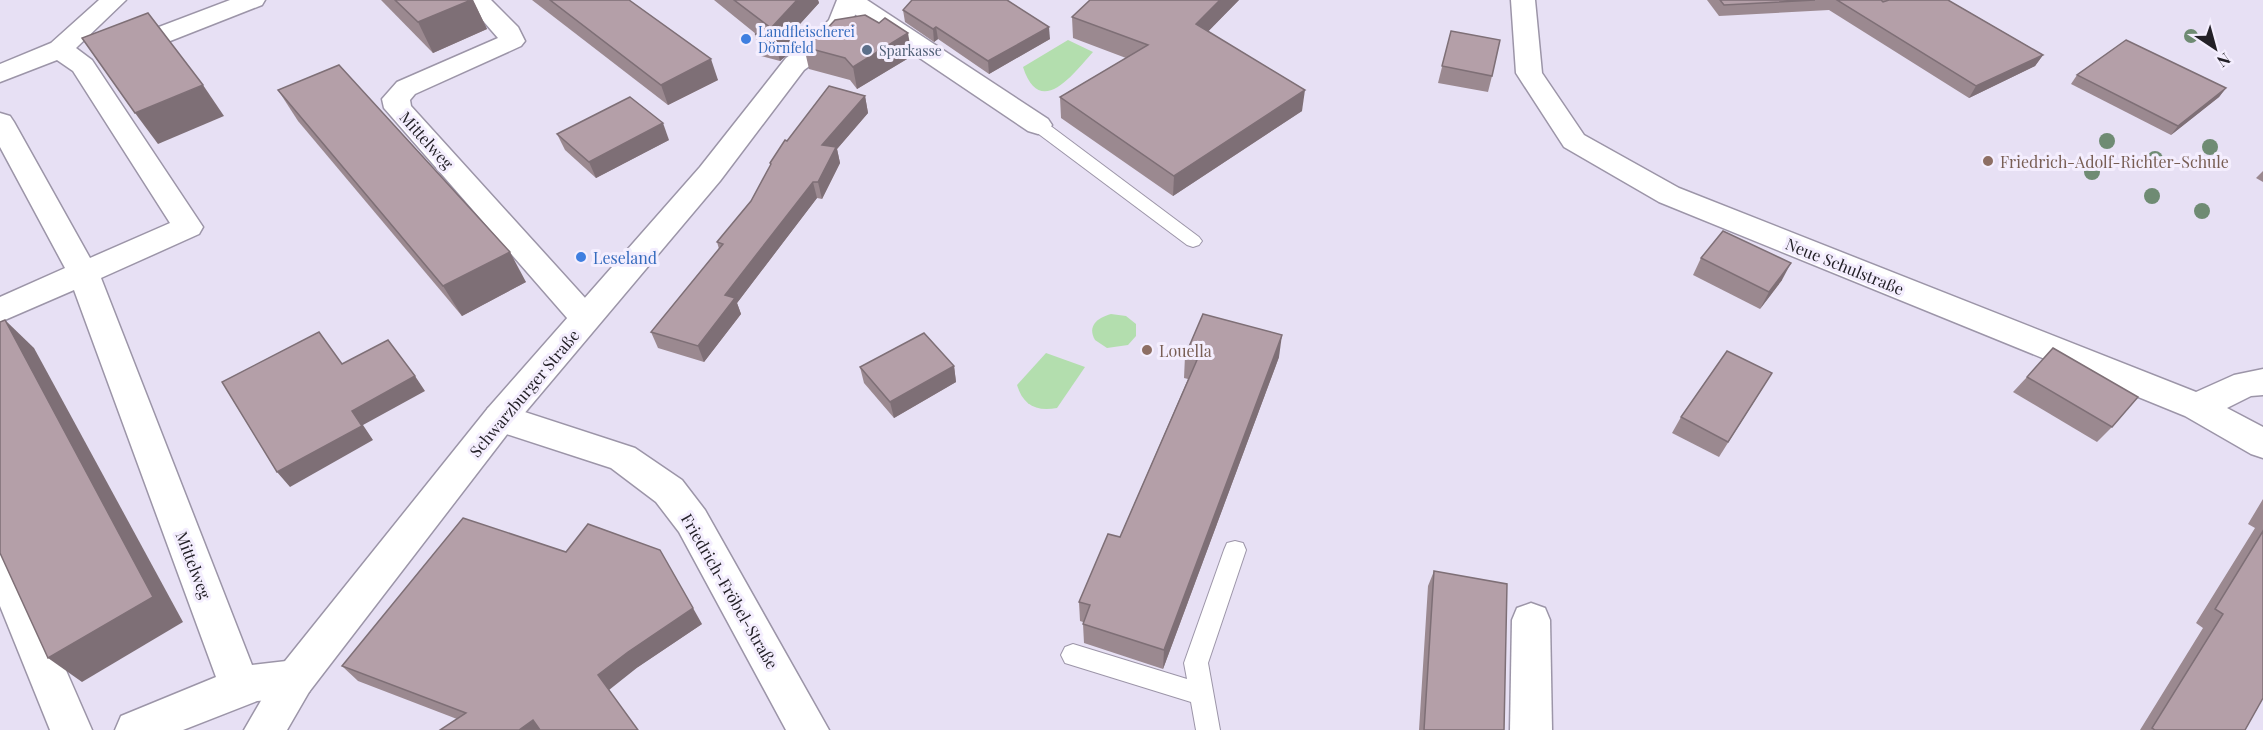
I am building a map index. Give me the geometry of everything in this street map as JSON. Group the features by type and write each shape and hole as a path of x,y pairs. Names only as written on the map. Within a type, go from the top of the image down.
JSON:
{"street":[{"path":"71,58 114,0"},
{"path":"0,74 71,58 253,0"},
{"name":"Mittelweg","path":"477,0 509,32 512,41 406,88 396,99 398,108 585,318"},
{"path":"849,0 1038,125"},
{"name":"Schwarzburger Straße","path":"265,730 295,679 500,418 710,174 795,64 817,48 841,22 849,0"},
{"name":"Neue Schulstraße","path":"1523,0 1529,73 1574,141 1670,195 2197,407 2263,444"},
{"path":"0,310 188,227 71,58"},
{"name":"Mittelweg","path":"0,122 84,274 240,687"},
{"path":"2197,407 2246,384 2263,382"},
{"name":"Friedrich-Fröbel-Straße","path":"500,418 623,458 669,491 692,521 808,730"},
{"path":"0,560 71,730"},
{"path":"1531,730 1532,620"},
{"path":"136,730 240,687 256,682 295,679"}],"lane":[{"path":"1038,125 1193,241"},
{"path":"1208,730 1196,663 1235,550"},
{"path":"1073,655 1201,694"}],"green space":[{"path":"1068,40 1093,52 1067,80 1057,87 1048,91 1038,90 1030,82 1023,67"},
{"path":"1111,314 1126,316 1136,324 1136,336 1128,345 1107,348 1095,340 1092,331 1095,323"},
{"path":"1046,353 1085,367 1057,408 1043,409 1031,406 1023,398 1017,385"}],"building":[{"path":"395,0 471,0 418,22"},
{"path":"550,0 629,0 711,59 661,85"},
{"path":"734,0 797,0 771,28"},
{"path":"912,0 1007,0 1049,27 988,61 936,27 933,29 903,10"},
{"path":"1090,0 1220,0 1196,24 1305,90 1174,176 1060,97 1148,45 1072,17"},
{"path":"1720,0 1815,0 1724,5"},
{"path":"1837,0 1881,0 1883,2 1889,0 1948,0 2043,55 1976,86"},
{"path":"148,13 203,85 135,113 82,38"},
{"path":"865,15 879,23 885,18 908,33 853,67 845,58 804,47 823,33 835,20"},
{"path":"787,28 775,39 755,34"},
{"path":"1451,31 1500,40 1492,76 1442,66"},
{"path":"2126,40 2226,88 2178,126 2077,75"},
{"path":"339,65 510,252 443,286 278,90"},
{"path":"829,86 865,96 822,145 836,147 818,182 813,182 725,295 735,298 698,346 651,332 723,244 717,242 751,201 770,163 785,140 787,141"},
{"path":"630,97 663,123 589,162 557,134"},
{"path":"1723,231 1791,263 1769,292 1701,258"},
{"path":"1203,314 1282,335 1164,650 1083,624 1090,605 1079,602 1108,534 1120,537 1197,360 1185,356"},
{"path":"5,320 153,597 48,658 0,553 0,322"},
{"path":"319,332 342,364 388,340 415,376 352,411 362,426 277,472 222,382"},
{"path":"924,333 954,366 890,402 860,367"},
{"path":"2053,348 2138,397 2112,427 2027,377"},
{"path":"1727,351 1772,373 1728,442 1681,417"},
{"path":"463,518 566,552 588,524 660,550 693,608 598,675 638,730 540,730 533,720 519,730 440,730 466,713 342,666"},
{"path":"2263,531 2263,698 2245,730 2155,730 2152,728 2223,614 2215,609"},
{"path":"1434,571 1507,584 1504,730 1424,730"}],"place":[{"name":"Landfleischerei Dörnfeld","path":"746,39"},
{"name":"Sparkasse","path":"867,50"},
{"name":"Friedrich-Adolf-Richter-Schule","path":"1988,161"},
{"name":"Leseland","path":"581,257"},
{"name":"Louella","path":"1147,350"}]}
